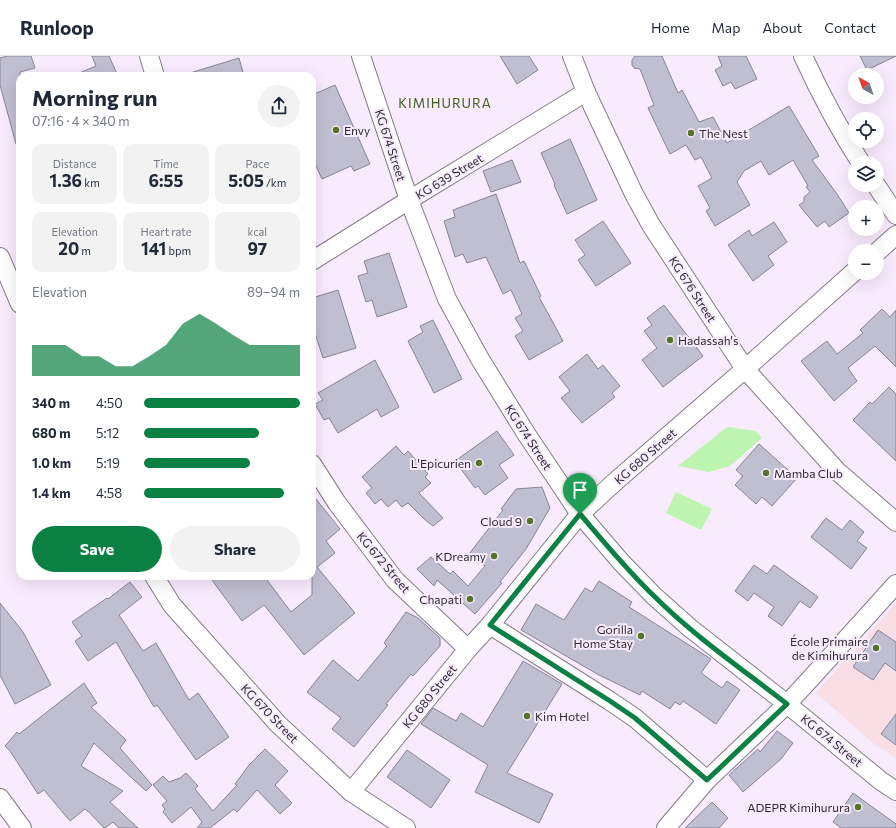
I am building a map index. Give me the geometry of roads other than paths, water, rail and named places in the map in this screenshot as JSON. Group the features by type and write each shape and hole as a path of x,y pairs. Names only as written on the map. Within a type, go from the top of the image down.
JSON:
{"street":[{"path":"149,56 155,72"},
{"name":"KG 674 Street","path":"361,56 409,200 447,299 480,359 527,435 580,514 621,562 654,596 690,628 896,792"},
{"name":"KG 676 Street","path":"572,56 586,92 634,194 651,225 745,369 837,471 896,522"},
{"path":"803,56 817,87 846,141 856,156"},
{"name":"KG 639 Street","path":"316,258 586,92"},
{"path":"881,192 896,215"},
{"path":"884,246 896,235"},
{"path":"0,257 16,295"},
{"name":"KG 680 Street","path":"351,792 580,514 616,480 745,369 848,277"},
{"name":"KG 672 Street","path":"316,470 337,503 395,580 468,649"},
{"name":"KG 670 Street","path":"157,580 172,604 278,724 351,792 406,828"},
{"path":"666,828 707,780 787,704 896,584"},
{"path":"490,625 635,718 707,780"},
{"path":"0,798 22,828"}],"place":[{"name":"Envy","path":"336,130"},
{"name":"The Nest","path":"691,133"},
{"name":"Hadassah's","path":"670,340"},
{"name":"L'Epicurien","path":"479,463"},
{"name":"Mamba Club","path":"766,473"},
{"name":"Cloud 9","path":"530,521"},
{"name":"KDreamy","path":"494,556"},
{"name":"Chapati","path":"470,599"},
{"name":"Gorilla Home Stay","path":"641,636"},
{"name":"École Primaire de Kimihurura","path":"876,648"},
{"name":"Kim Hotel","path":"527,716"},
{"name":"ADEPR Kimihurura","path":"858,807"}],"district":[{"name":"KIMIHURURA","path":"445,103"}]}
